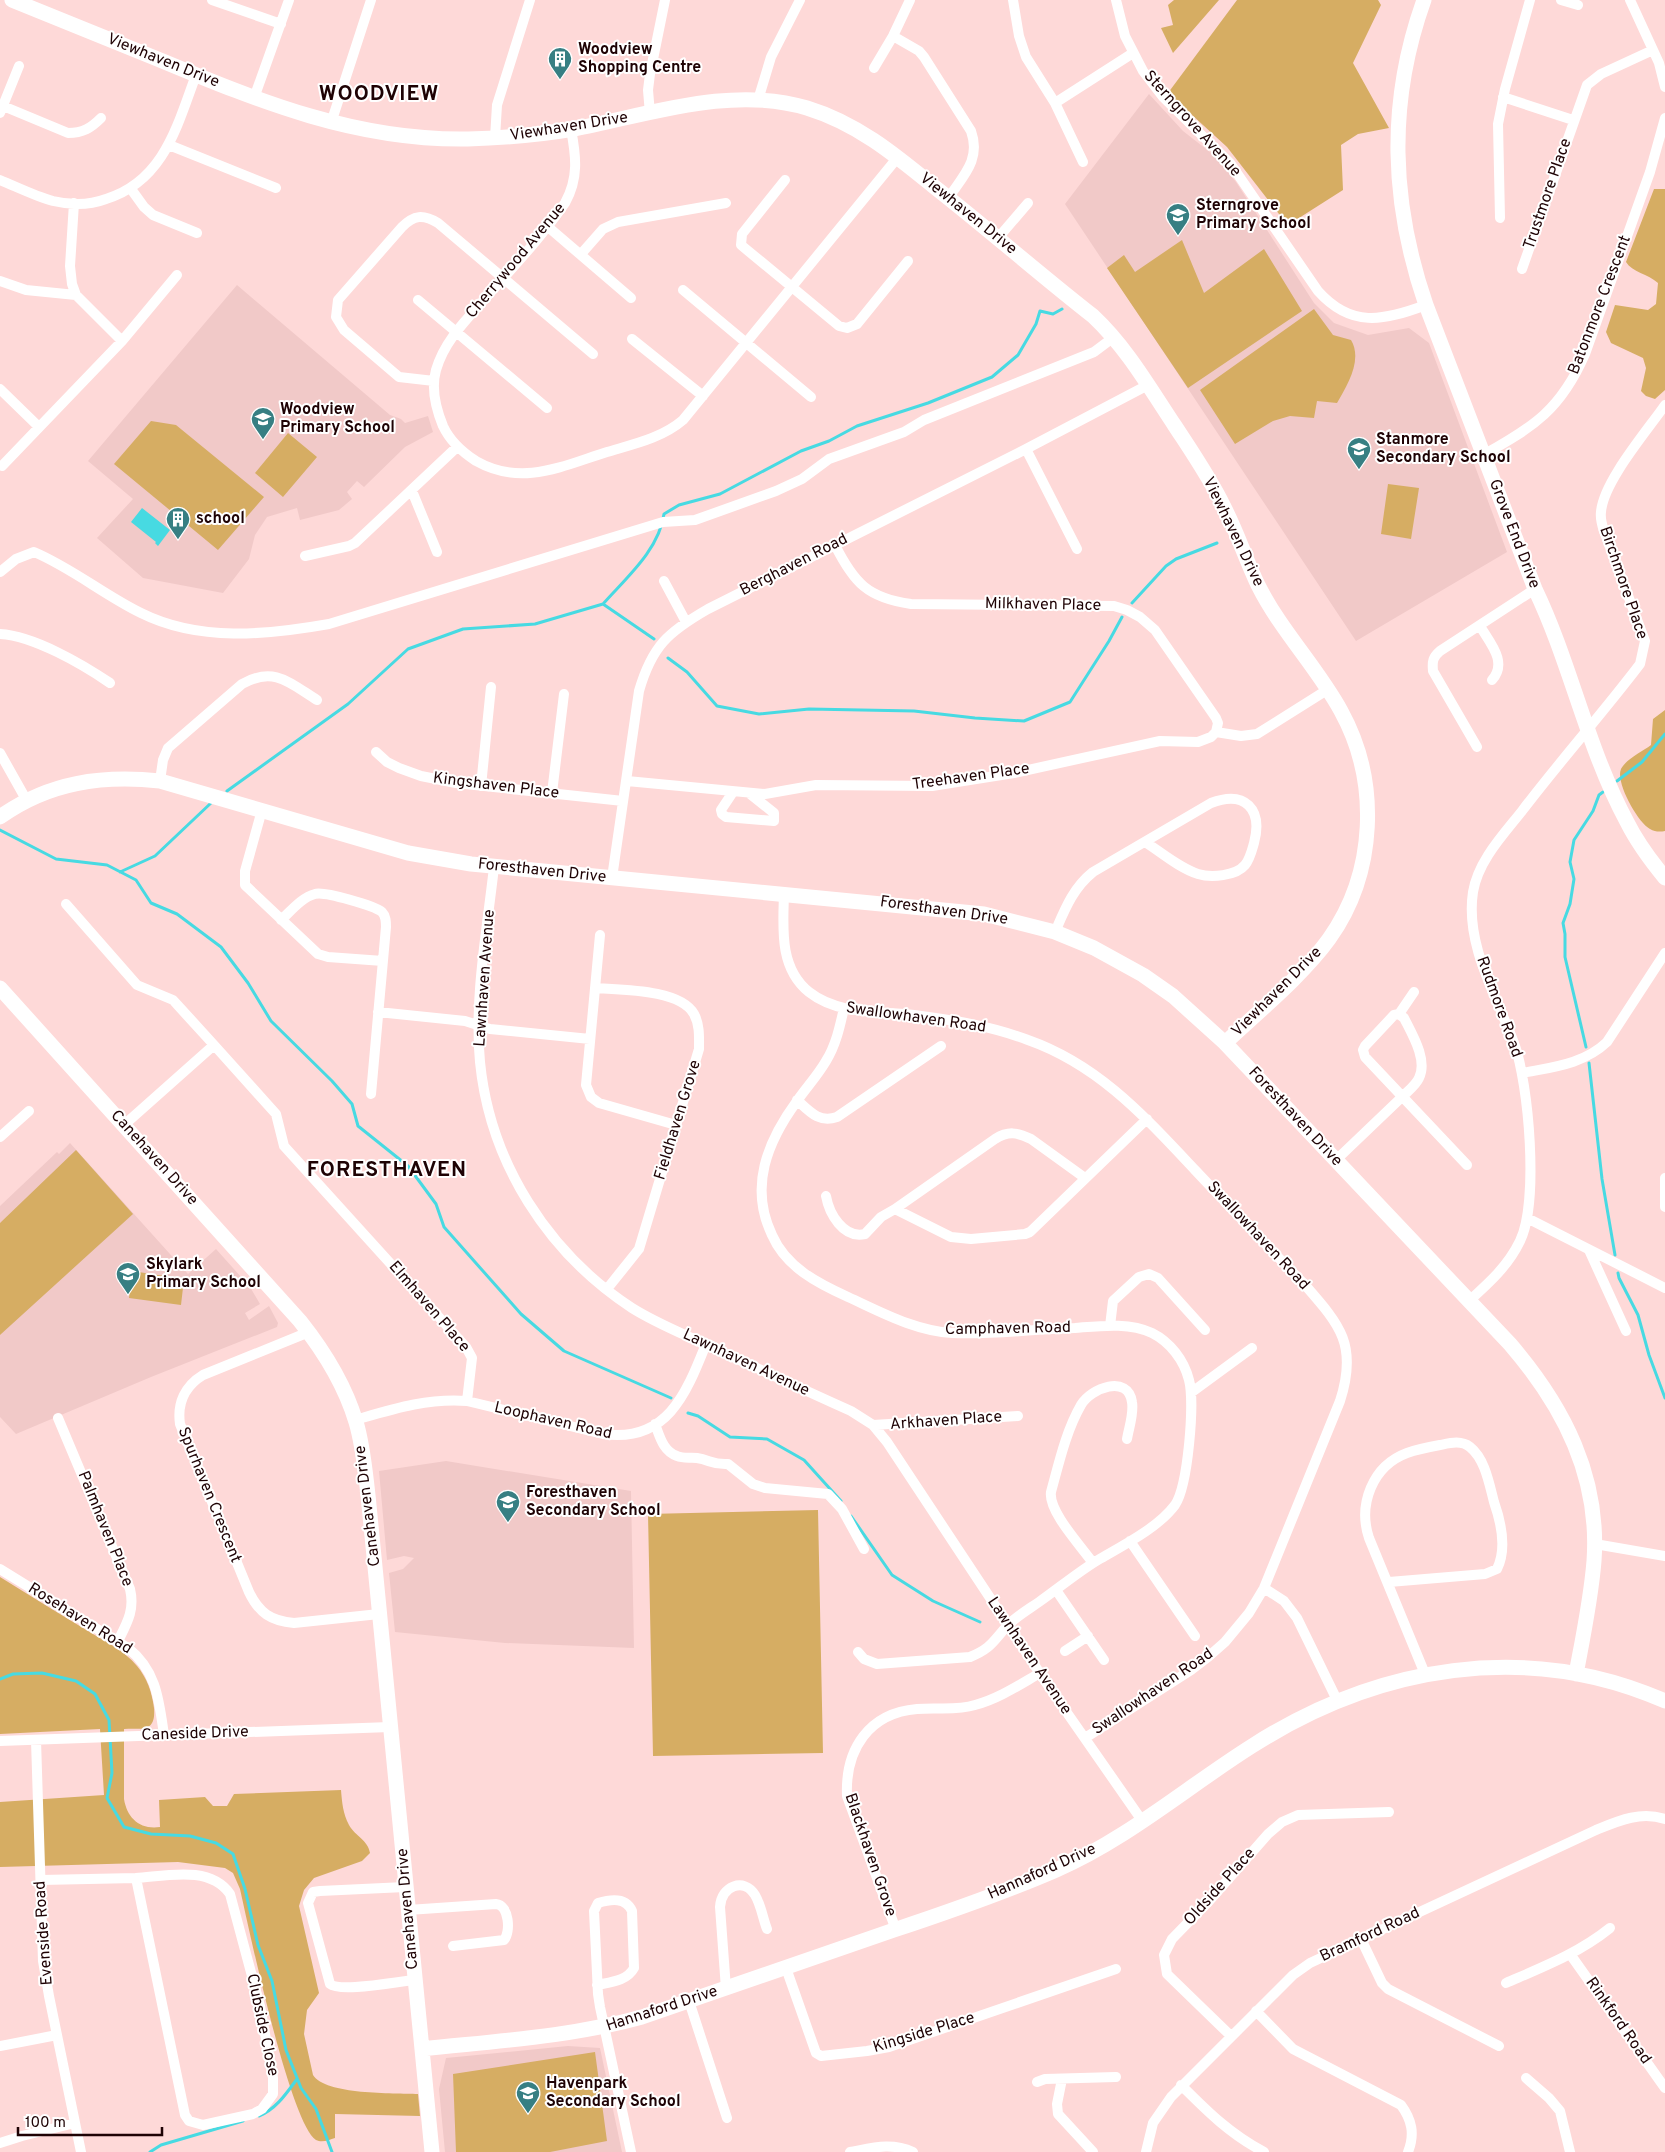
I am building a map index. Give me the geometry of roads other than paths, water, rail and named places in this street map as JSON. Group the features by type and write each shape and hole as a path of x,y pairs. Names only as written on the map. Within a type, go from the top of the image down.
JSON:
{"street":[{"name":"Viewhaven Drive","path":"12,0 254,98 331,123 402,135 464,139 530,136 697,104 758,100 806,108 838,119 869,136 898,157 1093,316 1132,359 1214,486 1266,601 1340,709 1356,742 1366,782 1367,841 1358,878 1340,921 1315,957 1225,1043"},
{"path":"212,0 281,24"},
{"path":"254,98 289,0"},
{"path":"331,123 371,0"},
{"path":"495,138 497,105 530,0"},
{"path":"650,114 648,90 650,74 665,0"},
{"path":"758,100 771,57 800,0"},
{"path":"874,68 893,36 910,0"},
{"path":"1013,0 1019,36 1026,57 1055,103 1083,162"},
{"name":"Sterngrove Avenue","path":"1116,0 1122,27 1143,71 1163,97 1230,163 1327,302 1354,317 1368,319 1402,314 1426,306"},
{"name":"Grove End Drive","path":"1424,0 1413,34 1400,97 1397,165 1399,192 1407,240 1426,306 1535,589 1552,624 1588,730 1615,798 1627,824 1665,878"},
{"path":"1500,218 1498,124 1530,0"},
{"path":"1561,0 1578,5"},
{"path":"1630,0 1653,50 1665,87"},
{"path":"893,36 920,51 924,56 968,123 975,142 973,160 949,197"},
{"name":"Trustmore Place","path":"1522,268 1583,94 1593,79 1653,50"},
{"path":"1055,103 1133,53"},
{"path":"19,66 1,109 76,133 92,128 101,118"},
{"path":"0,180 54,201 74,204 99,202 131,189 155,167 168,145 196,75"},
{"name":"Trustmore Place","path":"1504,97 1574,120"},
{"name":"Batonmore Crescent","path":"1483,455 1514,438 1545,416 1564,394 1574,377 1650,172 1665,118"},
{"name":"Cherrywood Avenue","path":"571,129 576,155 574,182 565,203 548,226 456,332 440,359 434,381 439,416 457,447 472,458 496,471 521,475 537,473 667,432 683,420 898,157"},
{"path":"168,145 276,188"},
{"path":"785,180 742,234 740,242 744,249 838,326 852,327 857,324 908,261"},
{"path":"131,189 144,207 153,215 197,233"},
{"path":"581,254 603,230 618,222 726,203"},
{"path":"998,238 1028,203"},
{"path":"74,204 70,266 72,284 76,295 122,341"},
{"path":"434,381 404,378 391,371 338,323 335,312 338,300 409,219 416,217 429,218 438,223 592,354"},
{"path":"548,226 631,298"},
{"path":"2,466 122,341 177,275"},
{"path":"0,281 26,290 76,295"},
{"path":"683,290 812,397"},
{"name":"Cherrywood Avenue","path":"418,300 456,332"},
{"path":"456,332 547,408"},
{"path":"0,572 16,559 34,552 53,560 142,613 168,623 207,632 247,634 286,632 329,624 663,522 695,520 776,491 802,479 828,459 904,432 924,420 1094,352 1114,337"},
{"path":"632,339 703,396"},
{"name":"Berghaven Road","path":"612,878 639,691 644,672 659,646 675,630 686,622 1148,385"},
{"path":"0,389 38,428"},
{"name":"Birchmore Place","path":"1588,730 1640,664 1645,649 1645,641 1604,531 1600,514 1614,478 1665,405"},
{"path":"305,556 355,543 457,447"},
{"path":"1026,449 1077,549"},
{"path":"412,491 437,552"},
{"name":"Milkhaven Place","path":"835,545 844,563 862,586 873,594 896,602 911,604 1114,606 1126,610 1140,617 1155,630 1216,718 1216,729"},
{"path":"664,581 686,622"},
{"path":"1477,747 1433,671 1432,662 1440,651 1535,589"},
{"path":"1480,626 1496,652 1499,661 1497,674 1492,680"},
{"path":"0,634 28,640 69,658 110,683"},
{"path":"160,780 163,760 168,748 242,684 264,675 280,678 317,700"},
{"path":"481,786 491,687"},
{"path":"1216,729 1241,736 1257,734 1327,690"},
{"path":"552,793 564,694"},
{"name":"Treehaven Place","path":"627,781 765,794 816,785 913,787 1014,773 1160,741 1198,742 1211,737 1216,729"},
{"name":"Rudmore Road","path":"1469,1301 1492,1281 1508,1262 1521,1239 1527,1218 1530,1169 1528,1106 1523,1073 1515,1045 1478,951 1472,930 1473,891 1477,877 1501,838 1588,730"},
{"path":"0,752 27,800"},
{"name":"Kingshaven Place","path":"376,752 387,762 421,776 481,786 623,801"},
{"name":"Foresthaven Drive","path":"0,817 27,800 52,790 96,779 160,780 408,853 494,867 984,914 1055,932 1094,948 1143,974 1201,1018 1469,1301 1527,1364 1551,1397 1563,1418 1586,1475 1592,1504 1594,1544 1592,1582 1576,1674"},
{"path":"733,792 721,810 722,814 726,817 774,821 774,813 749,793"},
{"path":"1055,932 1071,897 1085,878 1145,842 1211,803 1220,799 1238,798 1247,802 1252,808 1256,819 1256,835 1248,861 1241,869 1230,874 1210,876 1198,874 1145,842"},
{"path":"262,810 244,871 245,885 313,951 323,956 383,961"},
{"name":"Lawnhaven Avenue","path":"494,867 484,959 480,1062 496,1135 509,1166 536,1214 554,1238 581,1268 607,1289 651,1318 851,1411 873,1425 887,1442 1040,1673 1142,1822"},
{"path":"281,920 306,898 317,893 370,906 382,912 386,919 371,1094"},
{"name":"Swallowhaven Road","path":"784,894 782,937 788,962 807,990 821,1000 844,1008 964,1022 996,1029 1029,1040 1081,1065 1124,1097 1147,1119 1305,1285 1330,1314 1345,1341 1347,1372 1340,1401 1264,1588 1249,1613 1225,1642 1191,1670 1084,1738"},
{"name":"Elmhaven Place","path":"66,904 137,985 173,1000 276,1114 284,1146 470,1354 472,1366 467,1401"},
{"path":"600,935 586,1085 591,1097 599,1102 676,1125"},
{"path":"1523,1073 1570,1064 1601,1047 1665,953"},
{"name":"Fieldhaven Grove","path":"594,988 676,999 690,1008 695,1016 699,1030 699,1049 638,1249 607,1289"},
{"path":"1414,992 1399,1014 1394,1015 1367,1044 1363,1054 1467,1165"},
{"name":"Canehaven Drive","path":"3,996 124,1125 309,1332 338,1380 355,1420 362,1450 368,1495 390,1727 398,1782 405,1887 432,2152"},
{"name":"Camphaven Road","path":"844,1008 839,1030 828,1059 779,1127 767,1153 761,1176 762,1210 773,1238 784,1254 806,1276 820,1285 893,1318 933,1330 971,1332 1110,1326 1142,1330 1164,1341 1181,1360 1190,1380 1192,1392 1185,1479 1175,1505 1167,1514 1130,1541 1093,1563 1008,1625 989,1647 970,1657 877,1664 864,1659 858,1652"},
{"path":"378,1012 452,1019 466,1021 480,1027 590,1039"},
{"path":"1335,1161 1420,1078 1422,1063 1412,1035 1404,1018 1399,1014"},
{"path":"124,1125 214,1045"},
{"path":"797,1100 822,1119 837,1117 942,1046"},
{"path":"0,1137 29,1111"},
{"path":"895,1209 951,1237 970,1239 1016,1236 1030,1232 1147,1119"},
{"path":"826,1196 828,1208 833,1216 850,1233 865,1234 881,1217 994,1139 1010,1133 1023,1134 1085,1178"},
{"path":"1665,1178 1665,1207"},
{"path":"1527,1218 1665,1288"},
{"path":"1589,1250 1626,1331"},
{"path":"1110,1326 1113,1302 1139,1277 1149,1274 1158,1278 1205,1330"},
{"name":"Spurhaven Crescent","path":"309,1332 203,1374 194,1380 187,1387 183,1396 179,1416 180,1424 248,1592 262,1612 281,1622 294,1623 379,1614"},
{"name":"Loophaven Road","path":"355,1420 413,1403 443,1400 467,1401 620,1436 646,1430 669,1412 690,1386 706,1344"},
{"path":"1192,1392 1252,1348"},
{"path":"1093,1563 1056,1512 1050,1502 1050,1492 1074,1420 1082,1403 1095,1390 1105,1386 1115,1386 1128,1393 1132,1400 1132,1416 1126,1440"},
{"name":"Arkhaven Place","path":"873,1425 1018,1416"},
{"name":"Palmhaven Place","path":"58,1418 133,1600 132,1611 118,1641"},
{"path":"656,1424 662,1443 668,1451 678,1456 697,1458 716,1465 728,1464 753,1484 765,1488 828,1494 842,1509 864,1549"},
{"path":"1389,1582 1485,1574 1497,1569 1503,1551 1497,1510 1477,1454 1465,1444 1450,1443 1406,1453 1395,1459 1375,1480 1365,1506 1366,1527 1425,1674"},
{"path":"1130,1541 1195,1636"},
{"path":"1594,1544 1665,1556"},
{"name":"Rosehaven Road","path":"0,1569 135,1653 151,1674 158,1692 164,1735"},
{"path":"1264,1588 1284,1601 1297,1618 1337,1700"},
{"path":"1056,1590 1104,1660"},
{"path":"1065,1652 1088,1636"},
{"name":"Hannaford Drive","path":"422,2049 540,2037 603,2028 642,2018 896,1930 1056,1870 1111,1842 1253,1745 1288,1724 1337,1700 1382,1684 1425,1674 1489,1668 1516,1668 1576,1674 1648,1694 1665,1701"},
{"name":"Blackhaven Grove","path":"896,1930 847,1796 846,1781 852,1756 869,1728 882,1718 898,1712 918,1709 960,1708 974,1705 1007,1692 1040,1673"},
{"name":"Caneside Drive","path":"0,1741 390,1727"},
{"name":"Evenside Road","path":"36,1740 43,1961 81,2152"},
{"name":"Oldside Place","path":"1231,2036 1167,1974 1164,1955 1172,1939 1210,1900 1268,1834 1282,1822 1298,1816 1389,1812"},
{"name":"Bramford Road","path":"1146,2152 1153,2123 1162,2108 1182,2085 1256,2011 1293,1975 1310,1963 1625,1818 1648,1816 1665,1819"},
{"name":"Clubside Close","path":"41,1880 204,1876 216,1880 225,1887 230,1894 260,2006 274,2086 273,2094 268,2103 253,2114 203,2126 189,2121 185,2115 136,1878"},
{"path":"726,1989 720,1907 722,1894 726,1889 738,1886 750,1890 755,1896 767,1930"},
{"path":"405,1887 313,1892 308,1903 330,1984 349,1987 415,1980"},
{"path":"597,1985 623,1979 629,1976 634,1968 632,1911 629,1904 624,1901 598,1903 594,1911 597,1985 603,2028 631,2152"},
{"path":"408,1910 496,1904 503,1907 505,1910 507,1934 504,1940 453,1946"},
{"path":"1506,1983 1570,1954 1594,1941 1610,1928"},
{"path":"1361,1939 1382,1984 1388,1989 1499,2046"},
{"name":"Rinkford Road","path":"1570,1954 1665,2088"},
{"name":"Kingside Place","path":"786,1968 816,2054 820,2056 889,2047 1116,1969"},
{"path":"689,2001 727,2118"},
{"path":"1256,2011 1293,2049 1401,2105 1407,2114 1412,2129 1412,2142 1408,2152"},
{"path":"0,2046 57,2035"},
{"path":"1041,2081 1112,2078"},
{"path":"1526,2078 1560,2110 1570,2152"},
{"path":"1062,2079 1057,2104 1058,2114 1093,2152"},
{"path":"1182,2085 1223,2127 1264,2152"},
{"path":"0,2144 22,2136 76,2124"},
{"path":"850,2152 883,2146 896,2146 913,2152"}],"water":[{"path":"142,508 170,530 158,546 156,542 131,522"}],"waterway":[{"path":"603,604 649,551 656,540 664,514 679,505 720,494 801,451 829,441 857,426 928,403 992,377 1018,355 1036,324 1040,311 1053,314 1062,309"},
{"path":"1132,603 1166,566 1176,559 1217,543"},
{"path":"227,791 348,704 408,649 463,629 535,624 603,604 654,639"},
{"path":"668,658 687,672 717,706 759,714 809,709 914,711 1024,721 1070,702 1122,617"},
{"path":"1617,781 1642,762 1665,734"},
{"path":"1586,1047 1565,957 1563,923 1570,904 1574,879 1570,862 1574,840 1593,811 1599,795 1603,792"},
{"path":"120,872 155,856 211,803"},
{"path":"0,830 56,859 107,865 136,880 151,903 177,914 221,947 248,983 271,1021 332,1081 352,1104 358,1126 408,1166 436,1204 444,1227 521,1314 564,1351 671,1398"},
{"path":"1589,1063 1602,1179 1615,1255"},
{"path":"1618,1273 1638,1315 1649,1355 1665,1398"},
{"path":"688,1413 698,1416 730,1437 767,1439 804,1460 841,1501"},
{"path":"851,1516 892,1575 933,1601 980,1622"},
{"path":"0,1679 13,1674 42,1673 76,1681 95,1694 109,1720 112,1773 107,1798 124,1827 151,1834 190,1836 216,1843 233,1854 245,1889 258,1945 272,1981 286,2050 301,2088 316,2109 332,2152"},
{"path":"259,2116 276,2105 297,2079"},
{"path":"150,2152 161,2145 243,2121"}],"place":[{"name":"Woodview Shopping Centre","path":"560,80"},
{"name":"Sterngrove Primary School","path":"1178,236"},
{"name":"Woodview Primary School","path":"263,440"},
{"name":"Stanmore Secondary School","path":"1359,470"},
{"name":"school","path":"178,540"},
{"name":"Skylark Primary School","path":"128,1295"},
{"name":"Foresthaven Secondary School","path":"508,1523"},
{"name":"Havenpark Secondary School","path":"528,2114"}],"district":[{"name":"WOODVIEW","path":"379,94"},
{"name":"FORESTHAVEN","path":"387,1170"}]}
